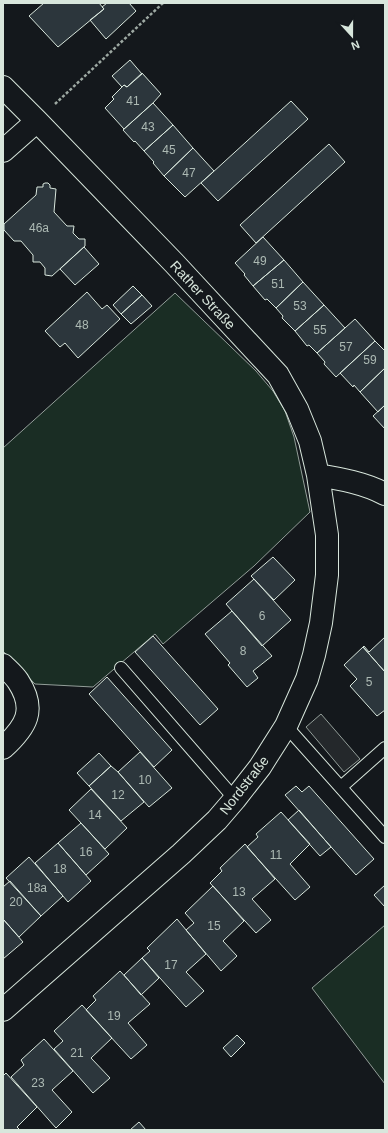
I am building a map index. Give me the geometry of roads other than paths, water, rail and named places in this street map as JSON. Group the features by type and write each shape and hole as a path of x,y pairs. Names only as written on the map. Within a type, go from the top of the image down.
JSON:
{"street":[{"name":"Rather Straße","path":"3,87 174,263 278,376 297,410 310,441 318,475"},
{"path":"3,151 37,121"},
{"path":"318,475 348,480 385,494"},
{"name":"Nordstraße","path":"3,1010 181,854 217,820 260,767 286,726 307,679 321,623 327,575 327,535 318,475"},
{"path":"3,665 18,680 26,697 28,710 25,724 16,736 3,748"}],"lane":[{"path":"121,668 235,799"},
{"path":"286,726 385,837"},
{"path":"341,787 385,748"}]}
